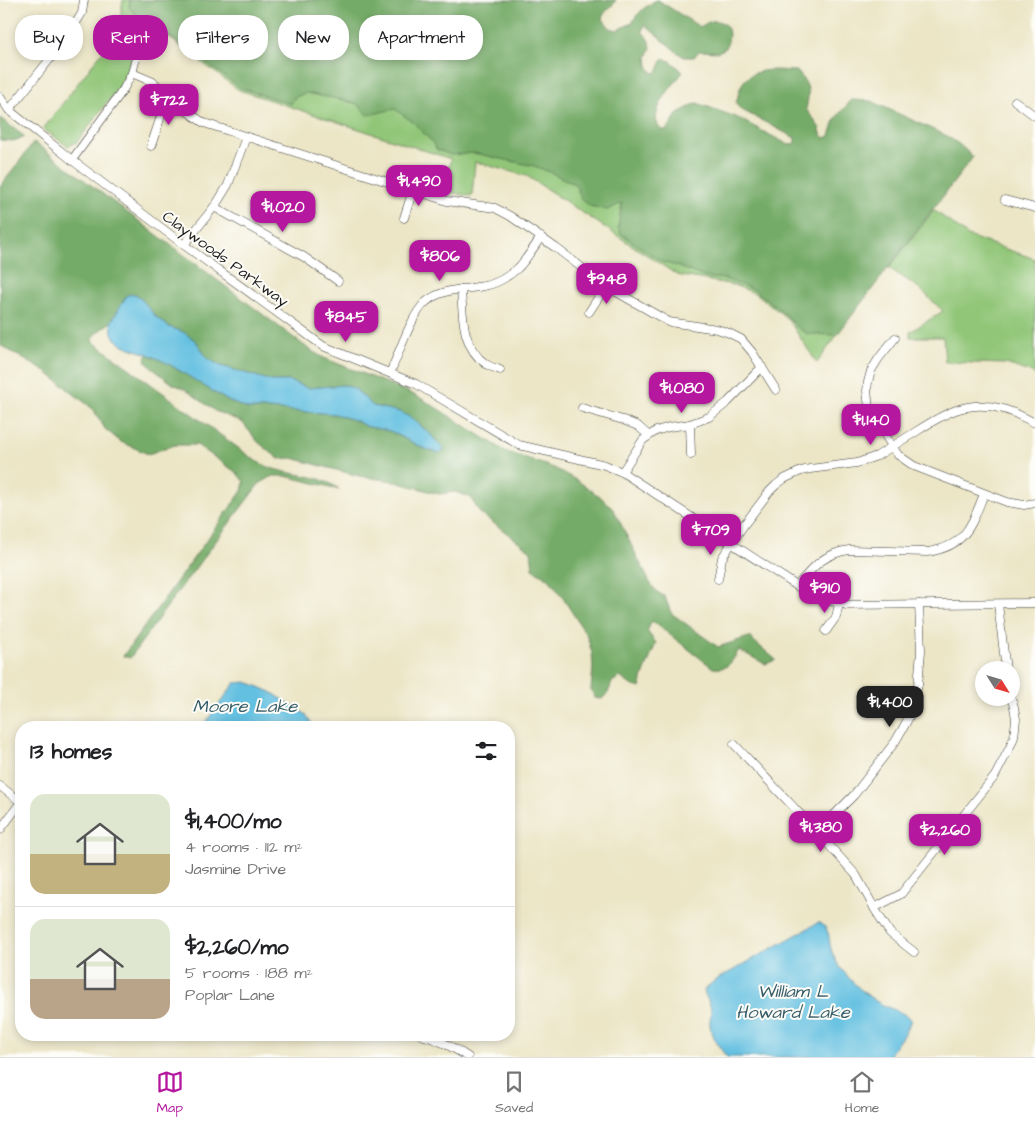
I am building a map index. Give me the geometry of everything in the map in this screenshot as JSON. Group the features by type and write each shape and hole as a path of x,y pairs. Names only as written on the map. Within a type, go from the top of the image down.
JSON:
{"street":[{"path":"9,110 66,39 82,14 84,0"},
{"path":"72,160 123,90 132,73 136,60"},
{"path":"132,73 153,82 204,123 447,201 495,208 541,237 606,286 669,322 717,329 741,339 752,352 776,390"},
{"name":"Claywoods Parkway","path":"0,97 9,110 72,160 184,245 323,346 416,384 519,445 605,465 622,472 731,544 819,598 846,605 1035,603"},
{"path":"151,146 162,113 172,99"},
{"path":"1015,101 1035,116"},
{"path":"184,245 214,207 228,185 246,136"},
{"path":"404,218 413,190"},
{"path":"1004,200 1035,208"},
{"path":"214,207 304,257 338,281"},
{"path":"390,374 416,312 425,302 437,295 452,290 485,286 501,280 518,268 541,237"},
{"path":"589,312 606,286"},
{"path":"460,289 466,338 471,348 486,364 500,370"},
{"path":"895,338 871,371 867,399 873,417 898,455 914,466 984,494 1015,504 1034,506"},
{"path":"622,472 643,440 656,430 690,424 709,417 728,402 762,367"},
{"path":"718,579 722,558 731,544 769,492 793,474 810,469 868,460 939,416 957,409 980,406 1002,408 1035,423"},
{"path":"582,408 638,426 649,436"},
{"path":"690,424 691,455"},
{"path":"797,586 817,563 840,551 928,552 947,548 968,531 984,494"},
{"path":"826,631 836,617 839,604"},
{"path":"817,832 854,795 894,742 908,717 918,686 921,651 919,604"},
{"path":"998,604 1005,661"},
{"path":"874,908 901,894 994,776 1014,737 1016,719 1013,706"},
{"path":"734,744 856,875 890,933 914,952"},
{"path":"0,786 15,797"},
{"path":"0,830 15,810"},
{"path":"439,1041 468,1057"}],"green space":[{"path":"123,0 409,0 428,15 359,15 359,60 483,60 483,58 837,335 817,363 788,319 757,294 734,285 677,275 527,176 475,162 472,196 441,191 451,159 239,90 199,60 268,60 268,15 178,15 178,44 168,37 168,15 121,15"},
{"path":"130,0 616,0 602,18 610,28 617,30 632,23 643,9 658,0 700,27 708,22 716,21 725,25 729,31 726,48 718,52 699,51 694,57 684,57 645,25 642,31 650,42 651,48 647,57 648,66 653,73 657,72 663,59 671,61 683,72 665,96 658,110 657,124 661,130 667,130 678,113 697,103 736,117 789,145 795,143 795,138 740,109 736,103 742,84 753,74 767,70 797,71 808,89 806,109 825,138 830,136 834,122 851,100 872,101 947,136 973,157 837,335 808,334 799,329 786,315 755,290 725,279 704,277 662,262 621,234 618,227 622,203 607,210 590,206 581,199 576,185 534,166 474,153 451,155 437,150 414,123 395,109 368,115 357,104 305,93 294,98 291,104 241,88 202,60 268,60 268,15 178,15 178,43 168,35 168,15 136,15 129,7"},
{"path":"96,60 131,60 119,87 77,142 69,146 66,145 43,129"},
{"path":"0,118 25,137 13,141 0,140"},
{"path":"34,142 310,350 324,358 404,390 424,400 505,451 554,468 578,481 602,498 614,510 649,581 656,591 665,597 671,613 718,647 749,637 776,660 765,664 739,650 726,666 723,668 713,668 652,621 647,631 656,643 640,688 631,685 620,677 612,682 608,693 602,699 595,698 591,690 592,653 587,636 549,579 533,569 531,551 480,513 470,497 455,492 439,494 392,481 359,476 292,458 279,459 258,442 242,422 215,411 185,389 173,384 145,361 148,354 169,364 228,401 248,409 335,414 357,421 365,426 390,431 425,449 444,450 413,419 400,412 373,406 355,389 345,385 308,388 289,381 272,381 221,366 207,358 196,341 183,332 169,327 156,317 143,301 127,295 111,322 96,333 92,341 256,461 274,469 323,481 339,489 285,476 273,476 259,484 130,658 123,656 242,491 244,482 237,473 197,445 175,445 148,454 121,442 105,429 93,409 46,372 0,345 0,187"},
{"path":"934,210 968,236 1035,259 1035,375 1006,364 945,362 943,337 910,337 910,332 943,311 919,288 889,268"}],"water":[{"path":"135,294 156,317 169,327 183,332 196,341 207,358 221,366 272,381 289,381 308,388 345,385 355,389 373,406 400,412 413,419 444,450 439,453 425,449 390,431 365,426 357,421 335,414 248,409 228,401 169,364 130,348 115,339 112,333 111,322 127,295"},
{"name":"Moore Lake","path":"246,682 271,692 304,713 310,721 206,721 235,683"},
{"name":"William L Howard Lake","path":"819,922 826,928 836,960 851,980 875,1001 901,1013 911,1020 889,1057 727,1057 712,1033 710,1023 711,1009 704,990 714,981"}]}
